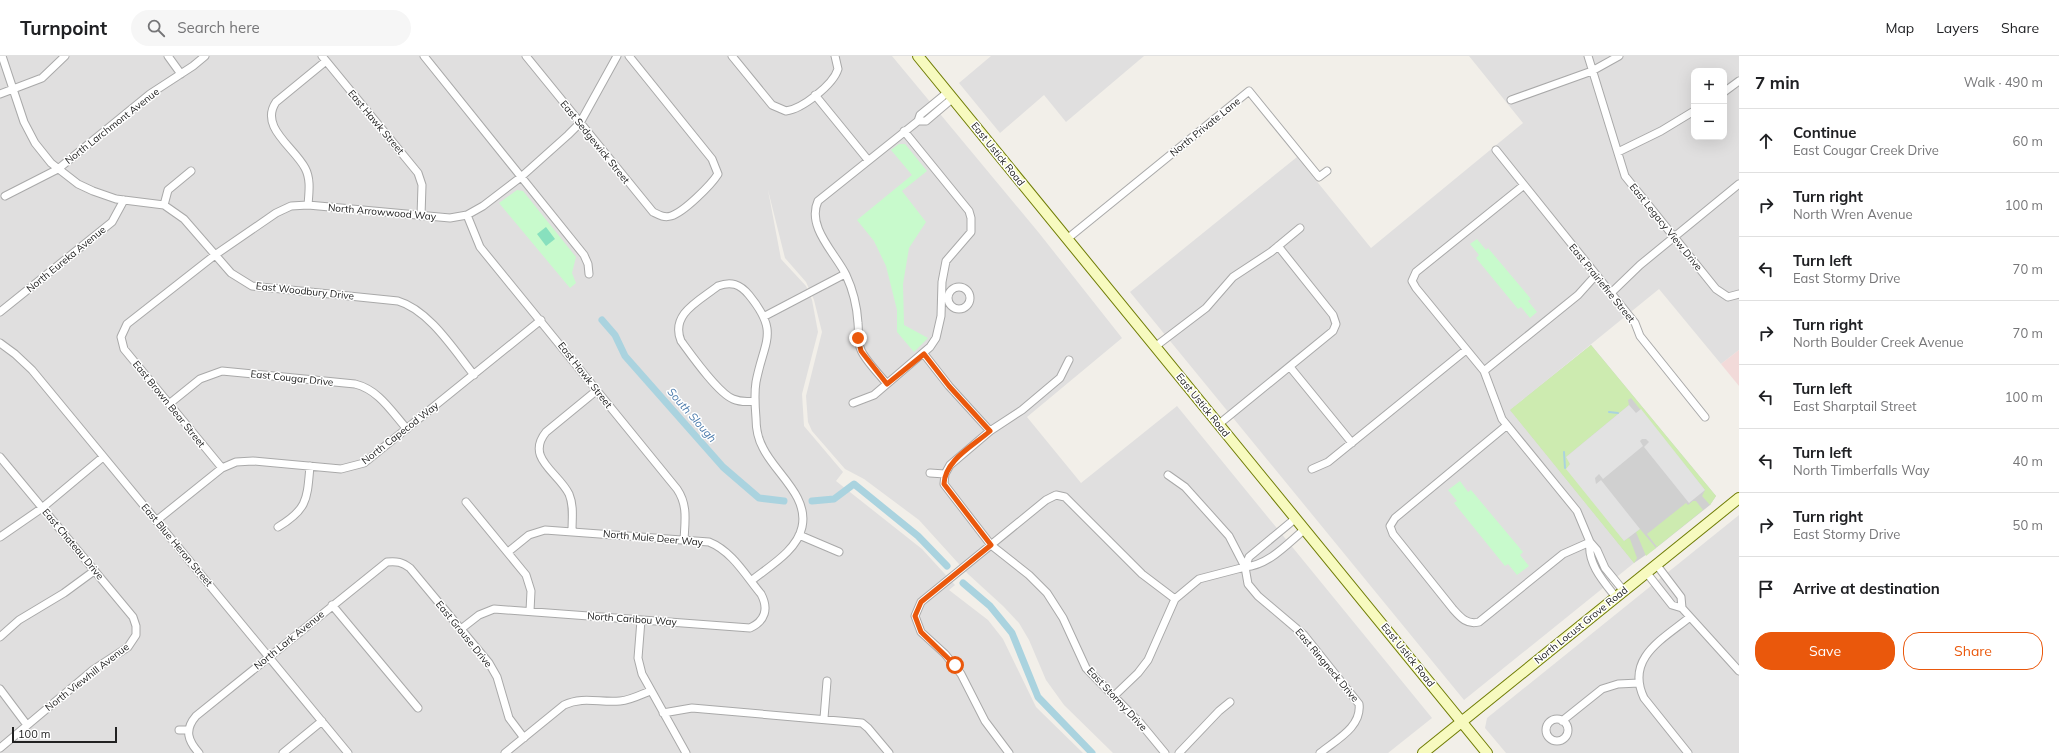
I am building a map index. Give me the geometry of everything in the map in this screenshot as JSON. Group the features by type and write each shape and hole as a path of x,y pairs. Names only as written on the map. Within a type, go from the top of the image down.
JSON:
{"main road":[{"name":"East Ustick Road","path":"918,56 1488,753"},
{"name":"North Locust Grove Road","path":"1423,753 1619,593 1739,498"}],"street":[{"name":"East Woodbury Drive","path":"2,56 24,122 35,143 58,169 78,184 92,191 124,200 164,205 184,219 231,273 252,286 406,303 426,317 474,375"},
{"path":"0,94 42,78 65,56"},
{"path":"168,56 181,74"},
{"name":"North Larchmont Avenue","path":"5,196 58,169 150,94 205,56"},
{"path":"424,56 584,255 588,264 589,274"},
{"name":"East Sedgewick Street","path":"526,56 653,212 663,217 671,216 679,212 713,182 718,174 716,166 712,159 629,56"},
{"name":"North Arrowwood Way","path":"121,337 127,324 215,254 284,209 308,205 450,218 467,215 483,206 521,177 556,147 580,123 617,56"},
{"path":"732,56 772,105 786,111 800,107 832,81 838,69 835,56"},
{"name":"East Legacy View Drive","path":"1588,56 1626,176 1716,289 1728,297 1739,294"},
{"path":"1511,100 1592,71 1619,56"},
{"path":"308,205 309,188 305,168 274,128 270,115 276,102 324,58"},
{"name":"East Hawk Street","path":"324,58 418,173 422,185 422,216"},
{"path":"1727,90 1737,85"},
{"name":"North Private Lane","path":"1067,239 1249,91 1319,177 1327,171"},
{"path":"815,95 868,160"},
{"path":"887,384 861,351 858,338 856,305 851,287 846,274 826,244 818,226 815,207 818,201 918,121 920,115 950,95"},
{"path":"1618,152 1661,131 1691,113"},
{"path":"853,403 874,395 924,354 936,338 945,297 946,261 971,232 972,223 969,211 904,131"},
{"name":"East Prairiefire Street","path":"1496,150 1635,323 1640,336 1705,417"},
{"path":"164,205 168,190 191,171"},
{"path":"1611,293 1640,265 1739,184"},
{"path":"1524,185 1416,272 1412,278 1416,288 1484,371 1499,413 1506,426 1577,511 1590,542 1597,550 1619,593"},
{"name":"North Eureka Avenue","path":"0,312 112,222 124,200"},
{"name":"East Hawk Street","path":"467,215 480,247 569,353 596,391 682,496 686,512 684,540"},
{"path":"1156,346 1206,308 1233,277 1278,246 1300,228"},
{"path":"1219,424 1333,331 1336,324 1334,315 1278,246"},
{"path":"765,316 846,274"},
{"path":"1484,371 1578,295 1596,275"},
{"path":"751,581 790,548 800,535 803,519 800,503 762,448 757,432 755,402 756,382 768,340 769,331 765,316 744,289 733,283 718,286 684,314 677,326 681,342 722,391 731,399 739,402 755,402"},
{"name":"North Capecod Way","path":"156,521 222,468 244,460 341,469 357,466 371,458 541,320"},
{"name":"East Brown Bear Street","path":"121,337 124,349 222,468"},
{"name":"East Blue Heron Street","path":"0,343 15,354 32,370 348,753"},
{"path":"1312,469 1328,462 1466,350"},
{"path":"924,354 949,386 990,431"},
{"path":"930,473 945,474 950,465 990,431 1022,410 1060,378 1069,360"},
{"path":"1290,367 1352,443"},
{"name":"East Cougar Drive","path":"169,404 200,379 222,371 355,384 377,394 407,429"},
{"path":"572,531 573,509 571,501 564,486 539,454 538,446 541,438 546,432 596,391"},
{"path":"1506,426 1395,518 1390,526 1393,534 1453,609 1463,620 1470,623 1479,622 1563,554 1590,542"},
{"name":"East Chateau Drive","path":"0,457 133,617 136,626 136,636"},
{"path":"0,537 42,508 103,457"},
{"path":"278,527 293,518 303,505 308,490 310,466"},
{"name":"East Stormy Drive","path":"945,474 944,484 948,491 991,545 1029,575 1048,594 1064,618 1086,668 1141,724 1165,753"},
{"name":"East Ringneck Drive","path":"1168,475 1185,487 1228,536 1245,567 1248,584 1258,596 1310,641 1356,697 1360,704 1358,720 1353,726 1320,753"},
{"path":"1009,753 985,721 961,674 945,654 921,632 915,616 921,602 1046,500 1056,495 1065,497 1142,574 1175,599"},
{"path":"466,502 522,568 529,583 530,611"},
{"path":"1245,567 1249,557 1296,518"},
{"path":"1114,696 1138,673 1148,660 1175,599 1192,584 1202,578 1245,567 1255,566 1271,558 1305,529"},
{"name":"North Mule Deer Way","path":"508,552 529,535 537,531 549,530 709,542 716,545 729,556 751,581"},
{"path":"800,535 839,552"},
{"name":"North Lark Avenue","path":"188,730 190,722 196,716 332,605 387,562 399,561"},
{"name":"East Grouse Drive","path":"399,561 410,568 494,670 509,718 524,738"},
{"path":"1656,564 1681,597 1682,608"},
{"path":"0,637 18,620 64,593 94,571"},
{"path":"1646,572 1672,605 1682,608 1739,671"},
{"name":"North Caribou Way","path":"461,629 486,611 502,609 750,628 758,624 763,618 766,610 765,602 761,594 751,581"},
{"path":"332,605 418,708"},
{"path":"1688,753 1644,698 1638,683 1640,667 1647,652 1690,617"},
{"path":"641,620 638,650 639,666 650,691 686,753"},
{"name":"North Viewhill Avenue","path":"0,748 93,670 128,647 136,636"},
{"path":"824,718 827,681"},
{"path":"1562,721 1602,689 1618,684 1638,683"},
{"path":"0,689 27,725"},
{"path":"505,753 564,705 571,702 587,700 626,701 650,691"},
{"path":"1179,753 1219,711 1230,702"},
{"path":"663,713 692,708 824,718 862,723 889,753"},
{"path":"283,753 322,721"},
{"path":"179,730 188,730 189,738 199,753"}],"shaded area":[{"path":"0,56 892,56 1039,233 1122,338 1027,417 1081,483 1177,406 1432,718 1388,753 1113,753 1064,705 1046,680 1029,640 1019,623 968,574 919,520 864,479 845,469 812,431 808,422 806,396 822,332 814,300 806,282 785,258 768,190 781,259 806,286 812,300 818,332 802,394 804,426 843,472 836,481 922,549 955,585 949,590 988,620 1003,639 1036,707 1083,753 0,753"},
{"path":"991,56 1144,56 1066,122 1044,95 1000,133 959,83"},
{"path":"1469,56 1739,56 1739,350 1721,364 1659,289 1510,410 1634,563 1464,700 1130,292 1297,157 1371,248 1523,123"},
{"path":"1591,345 1716,496 1710,505 1656,548 1634,563 1510,410"},
{"path":"1739,350 1739,386 1721,364"},
{"path":"1629,405 1636,413 1641,409 1705,490 1689,503 1644,447 1649,442 1646,439 1642,439 1640,441 1643,446 1603,479 1599,474 1595,478 1596,484 1601,480 1640,529 1624,541 1566,469 1570,464 1566,457"},
{"path":"1739,515 1739,753 1506,753 1485,728 1487,718"}],"green space":[{"path":"899,144 905,144 927,171 902,191 926,222 909,248 903,284 904,325 928,338 914,352 897,332 897,310 886,266 874,241 857,220 912,175 891,150"},
{"path":"517,190 523,191 576,257 572,273 576,283 570,288 499,203"},
{"path":"546,227 555,239 546,246 537,234"},
{"path":"1477,239 1486,250 1488,248 1531,299 1528,301 1537,312 1530,318 1521,307 1518,309 1476,258 1479,255 1470,244"},
{"path":"1591,345 1716,496 1710,505 1702,496 1705,490 1631,398 1628,400 1629,405 1566,457 1570,462 1569,466 1624,541 1628,538 1630,539 1637,558 1634,563 1510,410"},
{"path":"1460,481 1468,492 1471,490 1523,552 1520,555 1529,566 1517,575 1508,564 1505,566 1454,503 1457,501 1448,490"},
{"path":"1693,501 1696,501 1703,510 1657,547 1647,534 1686,503 1688,505"},
{"path":"1640,529 1656,548 1646,556 1636,532"}],"waterway":[{"name":"South Slough","path":"602,320 615,335 625,356 723,467 759,498 784,501"},
{"path":"1609,412 1618,413"},
{"path":"1564,452 1565,468"},
{"name":"South Slough","path":"812,501 834,499 854,484 918,536 947,566"},
{"name":"South Slough","path":"963,583 990,606 1012,633 1038,697 1092,753"}],"route":[{"path":"858,338 861,351 887,384 924,354 949,386 990,431 950,465 945,474 944,484 991,545 921,602 915,616 921,632 955,665"}]}
